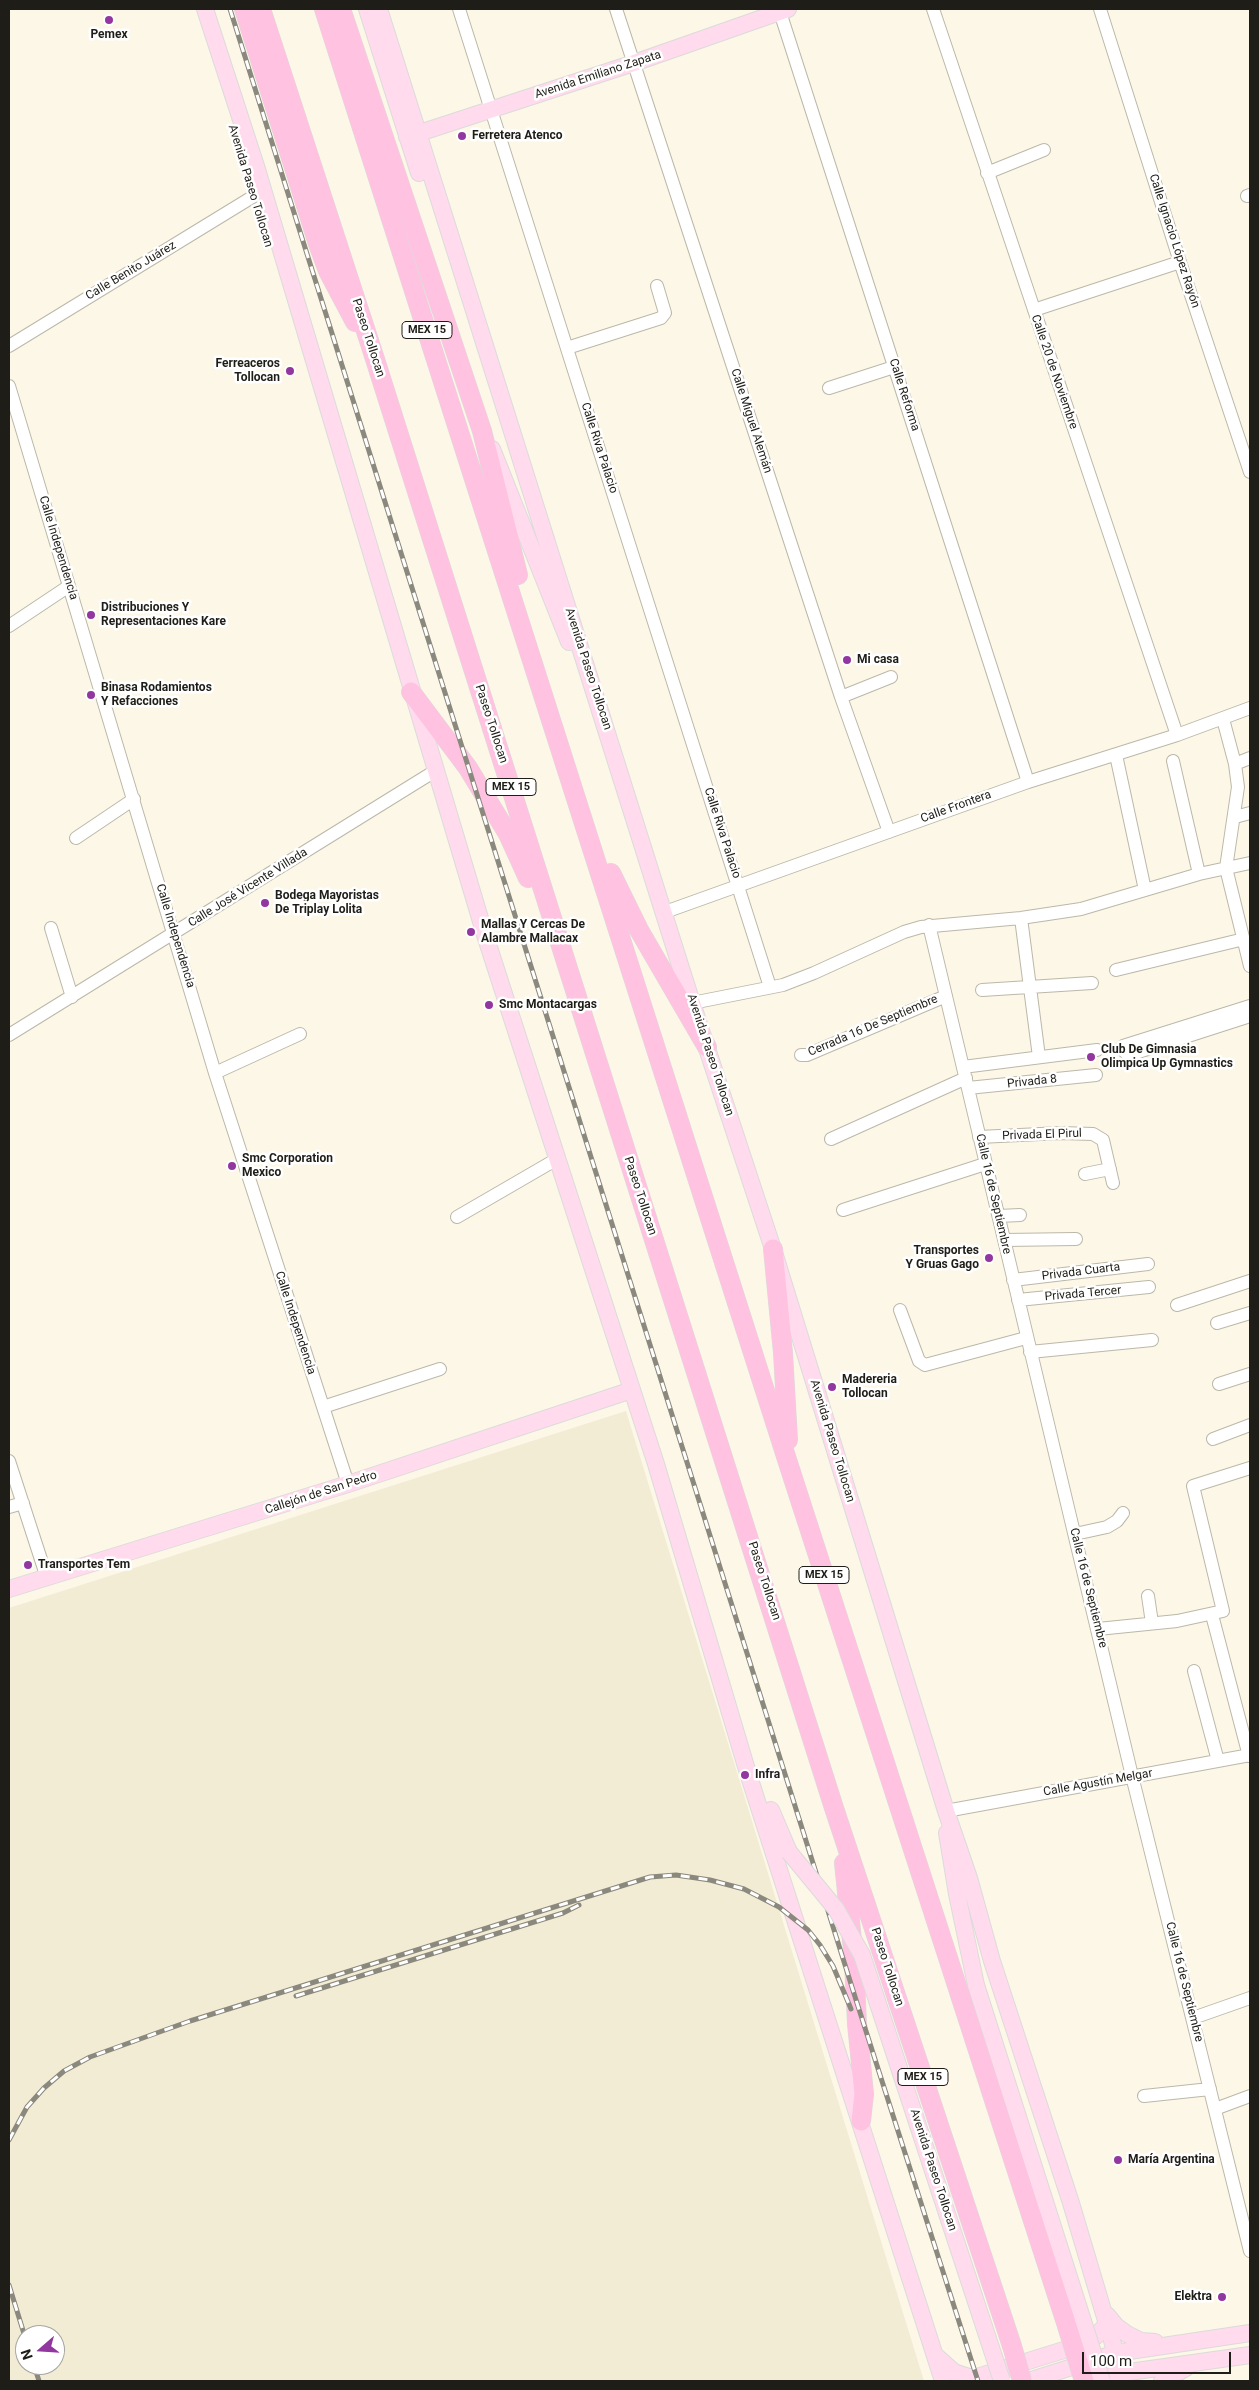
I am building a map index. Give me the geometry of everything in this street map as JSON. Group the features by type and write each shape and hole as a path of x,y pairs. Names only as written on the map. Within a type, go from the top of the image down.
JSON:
{"highway":[{"path":"244,9 328,271 374,356"},
{"name":"Paseo Tollocan","path":"262,9 374,356 834,1808 1022,2381"},
{"name":"MEX 15","path":"324,9 790,1469 1075,2323 1084,2381"},
{"path":"341,9 482,431 518,575 530,651"},
{"path":"411,692 468,768 508,834 524,865 571,997 589,1035"},
{"path":"585,823 604,857 639,930 706,1046"},
{"path":"773,1249 783,1353 790,1469"},
{"path":"834,1808 845,1865 854,1960 857,2024 864,2094 861,2121"}],"main road":[{"name":"Avenida Paseo Tollocan","path":"194,9 254,196 293,326 313,360"},
{"name":"Avenida Paseo Tollocan","path":"205,9 256,166 484,935 632,1390 747,1770 943,2381"},
{"name":"Avenida Paseo Tollocan","path":"367,9 413,135"},
{"name":"Avenida Paseo Tollocan","path":"379,9 446,255 459,287 469,300 594,688 692,1003 773,1249 946,1811 955,1833 992,1961 1123,2377"},
{"name":"Avenida Emiliano Zapata","path":"413,135 634,63 783,10"},
{"path":"482,431 502,470 572,652 594,688"},
{"name":"Callejón de San Pedro","path":"9,1590 348,1484 632,1390"},
{"name":"Avenida Paseo Tollocan","path":"638,1409 655,1440 671,1484 771,1811 789,1852 836,1909 862,1955 1002,2381"},
{"name":"Avenida Paseo Tollocan","path":"946,1811 952,1871 976,1985 1075,2323 1102,2381"},
{"path":"935,2354 943,2364 954,2372 969,2377 976,2377 1083,2344 1096,2336 1105,2317 1127,2334 1141,2341 1170,2344"},
{"path":"1028,2381 1116,2353 1250,2333"},
{"path":"1095,2381 1198,2362 1250,2355"},
{"path":"1162,2381 1198,2362"}],"street":[{"name":"Calle Riva Palacio","path":"459,9 770,987"},
{"name":"Calle Miguel Alemán","path":"616,9 841,697 889,832"},
{"name":"Calle 20 de Noviembre","path":"933,9 1177,735"},
{"name":"Calle Ignacio López Rayón","path":"1100,9 1180,262 1250,472"},
{"name":"Calle Reforma","path":"783,10 894,366 1028,782"},
{"path":"988,173 1044,150"},
{"name":"Calle Benito Juárez","path":"9,346 254,196"},
{"path":"1034,310 1180,262"},
{"path":"567,348 661,318 665,313 657,286"},
{"path":"829,388 894,366"},
{"name":"Calle Independencia","path":"9,386 215,1073 348,1484"},
{"path":"9,626 69,586"},
{"path":"841,697 891,677"},
{"name":"Calle Frontera","path":"665,912 1028,782 1177,735 1250,708"},
{"path":"1223,719 1235,764 1238,786 1235,817 1226,868 1249,953 1250,966"},
{"path":"1116,755 1145,890"},
{"path":"1235,764 1250,758"},
{"path":"1174,761 1198,874"},
{"name":"Calle José Vicente Villada","path":"9,1035 435,770"},
{"path":"76,838 134,800"},
{"path":"1235,817 1250,813"},
{"path":"692,1003 770,987 814,973 904,932 929,925 1021,918 1081,909 1198,874 1250,863"},
{"path":"1021,918 1032,988 1039,1057"},
{"name":"Calle 16 de Septiembre","path":"929,925 1132,1776 1250,2251"},
{"path":"51,928 72,997"},
{"path":"1116,970 1244,939"},
{"path":"982,990 1092,983"},
{"name":"Cerrada 16 De Septiembre","path":"801,1055 807,1055 946,996"},
{"path":"1250,1006 1123,1046 1124,1051 1132,1054 1250,1016"},
{"path":"215,1073 300,1034"},
{"path":"831,1140 965,1077 1039,1057 1097,1050"},
{"name":"Privada 8","path":"965,1077 1096,1075"},
{"name":"Privada El Pirul","path":"979,1138 1062,1133 1093,1134 1103,1140 1113,1183"},
{"path":"457,1217 557,1159"},
{"path":"843,1210 985,1164"},
{"path":"1085,1174 1110,1169"},
{"path":"999,1216 1020,1215"},
{"path":"1004,1240 1076,1239"},
{"name":"Privada Cuarta","path":"1013,1280 1148,1264"},
{"path":"1178,1305 1250,1281"},
{"name":"Privada Tercer","path":"1018,1300 1149,1288"},
{"path":"900,1310 919,1361 924,1365 1026,1338"},
{"path":"1216,1324 1250,1313"},
{"path":"1030,1352 1152,1340"},
{"path":"323,1407 440,1369"},
{"path":"1219,1384 1250,1374"},
{"path":"1213,1439 1250,1426"},
{"path":"9,1461 48,1578"},
{"path":"1098,1629 1212,1615 1223,1611 1193,1486 1250,1468"},
{"path":"9,1507 23,1503"},
{"path":"1075,1534 1107,1527 1117,1521 1124,1513"},
{"path":"1148,1596 1152,1623"},
{"path":"1212,1615 1250,1756"},
{"path":"1194,1670 1218,1761"},
{"name":"Calle Agustín Melgar","path":"946,1811 1250,1756"},
{"path":"1193,2018 1250,1998"},
{"path":"1144,2096 1210,2089"},
{"path":"1215,2109 1250,2096"}],"shaded area":[{"path":"626,1411 924,2381 9,2381 9,1608"}],"railway":[{"path":"230,9 857,2003 978,2381"},
{"path":"9,2140 27,2107 44,2088 64,2071 90,2057 190,2021 650,1877 676,1875 710,1880 744,1889 779,1907 808,1930 820,1945 833,1966 851,2009"},
{"path":"296,1996 563,1913 579,1905"},
{"path":"9,2285 21,2325"},
{"path":"37,2375 39,2381"}],"place":[{"name":"Pemex","path":"109,20"},
{"name":"Ferretera Atenco","path":"462,136"},
{"name":"Ferreaceros Tollocan","path":"290,371"},
{"name":"Distribuciones Y Representaciones Kare","path":"91,615"},
{"name":"Mi casa","path":"847,660"},
{"name":"Binasa Rodamientos Y Refacciones","path":"91,695"},
{"name":"Bodega Mayoristas De Triplay Lolita","path":"265,903"},
{"name":"Mallas Y Cercas De Alambre Mallacax","path":"471,932"},
{"name":"Smc Montacargas","path":"489,1005"},
{"name":"Club De Gimnasia Olimpica Up Gymnastics","path":"1091,1057"},
{"name":"Smc Corporation Mexico","path":"232,1166"},
{"name":"Transportes Y Gruas Gago","path":"989,1258"},
{"name":"Madereria Tollocan","path":"832,1387"},
{"name":"Transportes Tem","path":"28,1565"},
{"name":"Infra","path":"745,1775"},
{"name":"María Argentina","path":"1118,2160"},
{"name":"Elektra","path":"1222,2297"}]}
